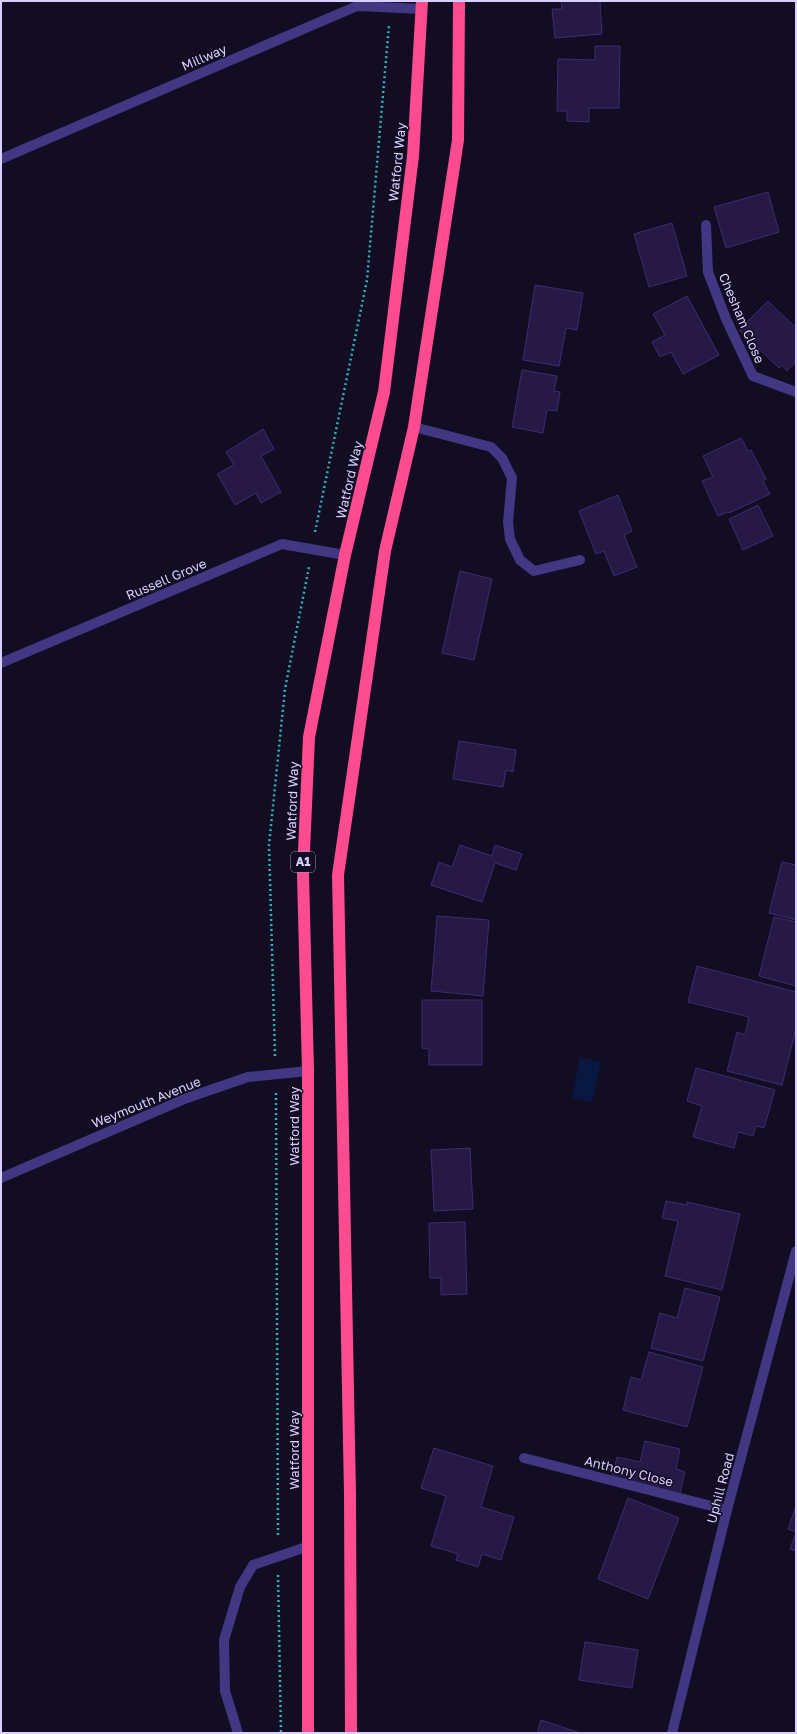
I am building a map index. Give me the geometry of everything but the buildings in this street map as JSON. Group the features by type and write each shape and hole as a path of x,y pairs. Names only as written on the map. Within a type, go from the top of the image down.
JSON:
{"highway":[{"path":"351,1733 350,1494 338,875 385,551 414,427 458,140 459,1"},
{"name":"Watford Way","path":"308,1733 308,1071 303,874 309,737 345,555 384,392 413,156 422,5"}],"street":[{"name":"Millway","path":"1,159 357,6 422,5"},
{"name":"Chesham Close","path":"706,225 708,272 726,319 753,376 796,392"},
{"path":"414,427 491,447 502,458 512,478 508,522 510,539 520,560 534,571 580,560"},
{"name":"Russell Grove","path":"1,662 282,544 345,555"},
{"name":"Weymouth Avenue","path":"1,1178 187,1098 248,1077 308,1071"},
{"name":"Uphill Road","path":"672,1733 727,1510 796,1251"},
{"name":"Anthony Close","path":"524,1458 727,1510"},
{"path":"238,1733 225,1691 224,1640 240,1587 253,1565 309,1546"}],"water":[{"path":"580,1057 601,1062 592,1102 572,1098"}]}
